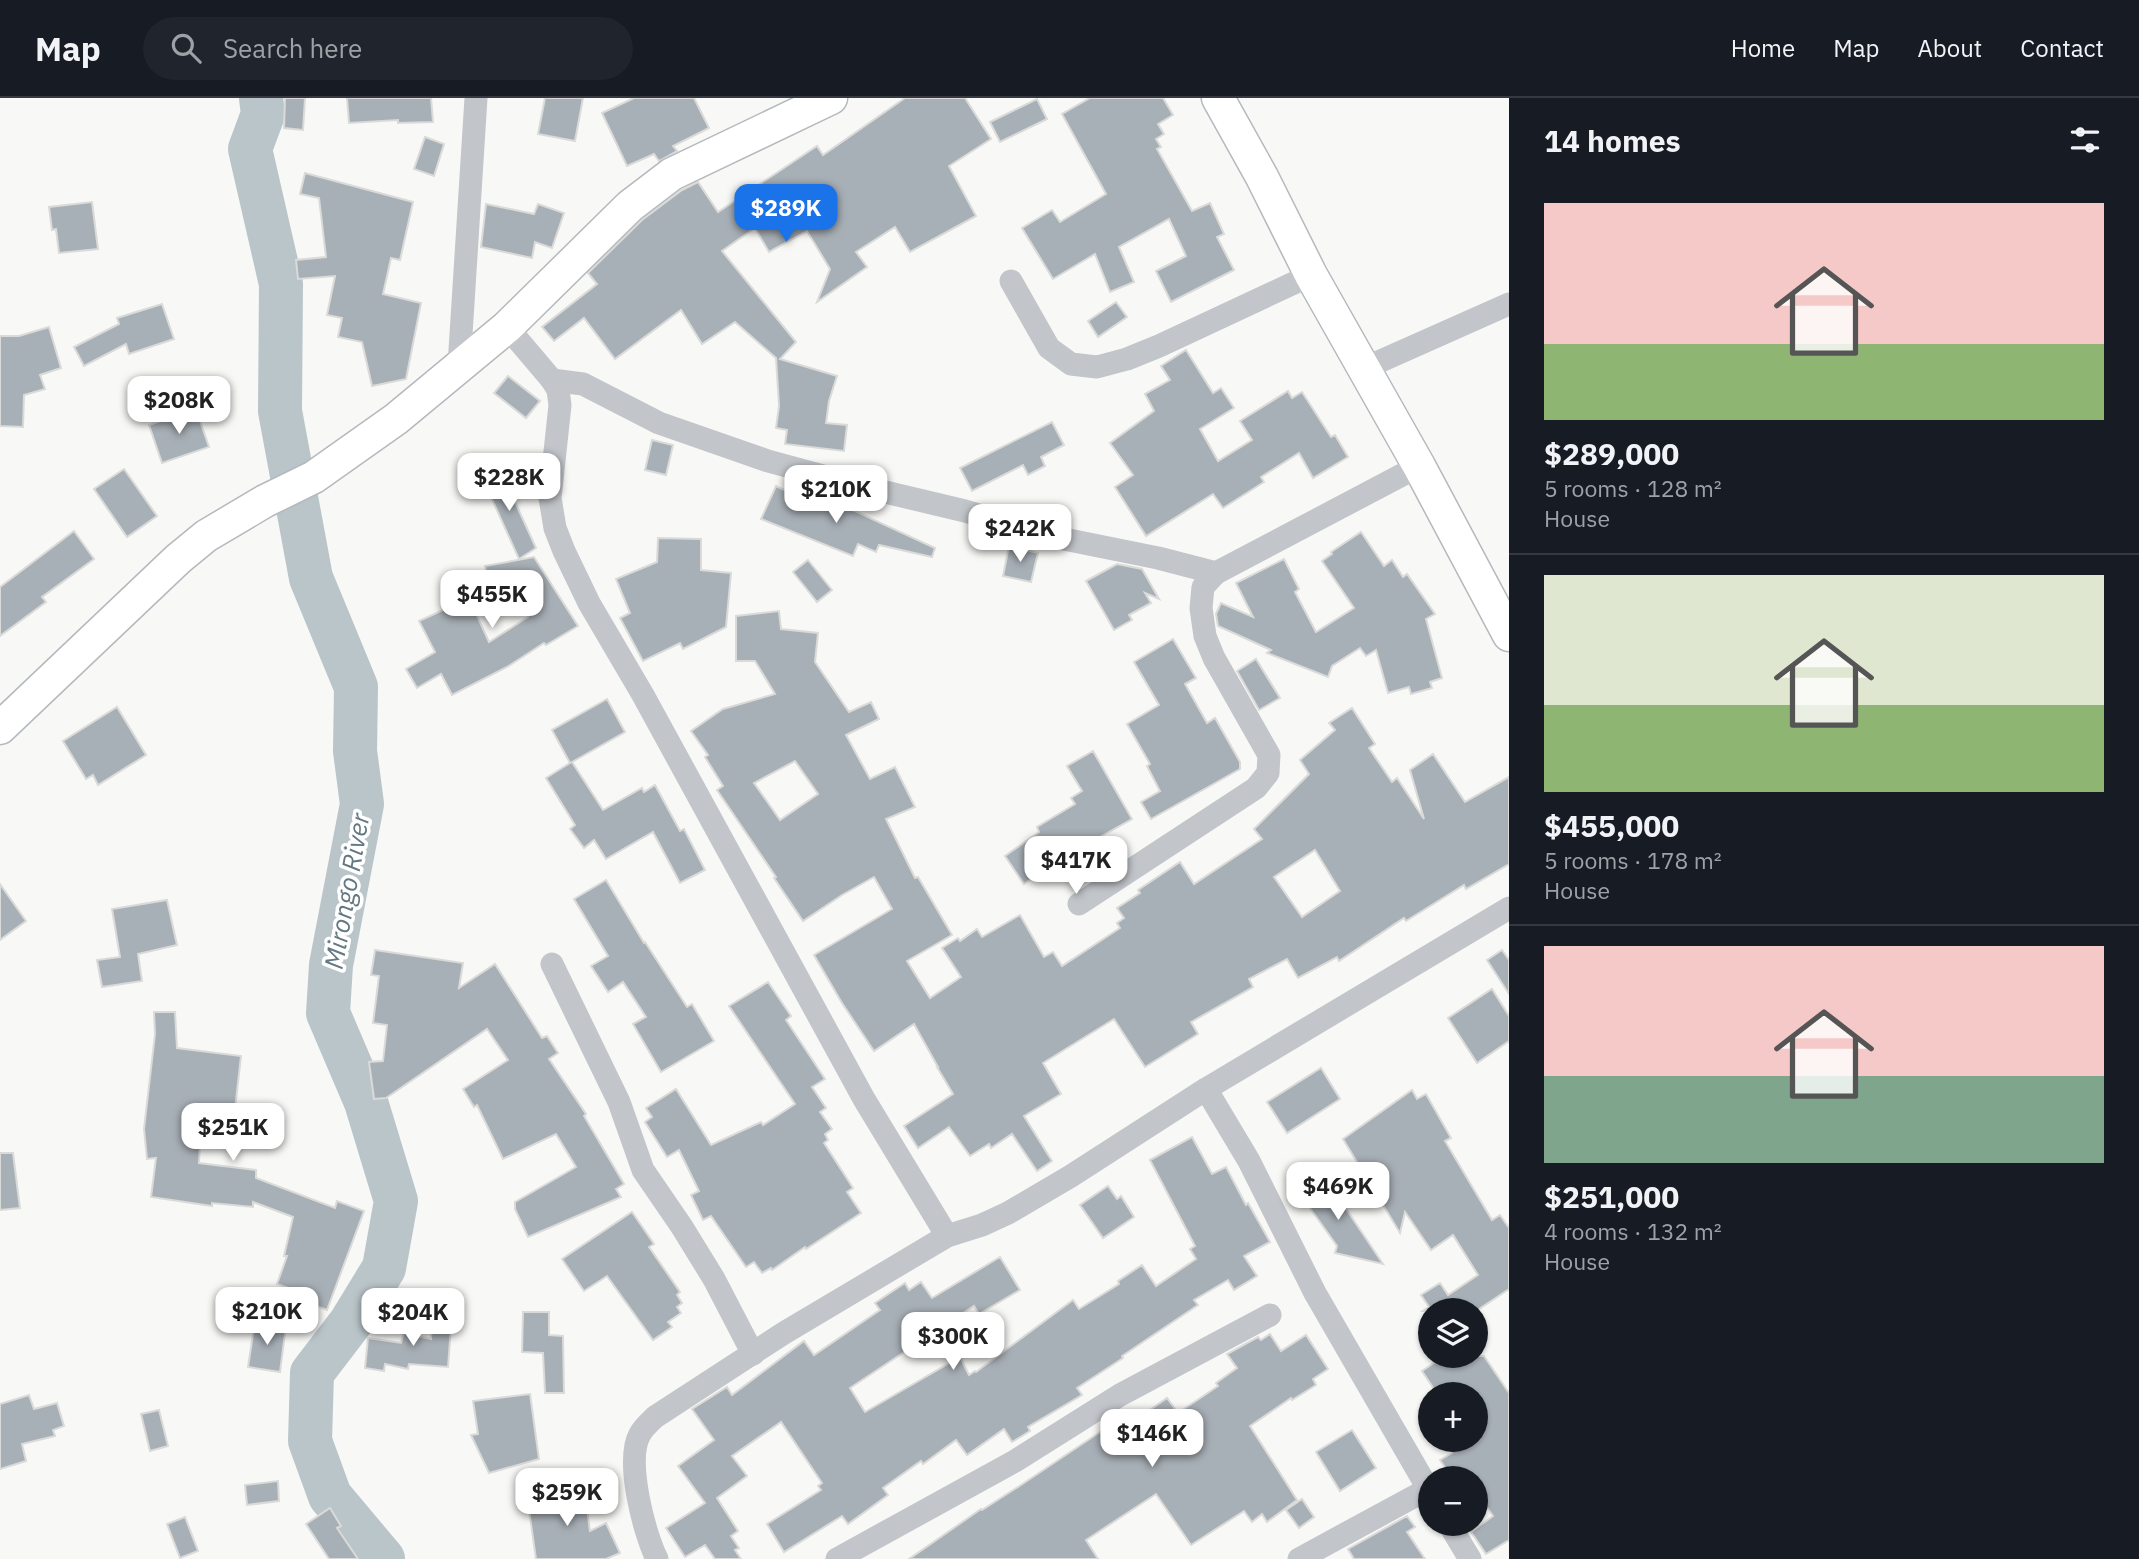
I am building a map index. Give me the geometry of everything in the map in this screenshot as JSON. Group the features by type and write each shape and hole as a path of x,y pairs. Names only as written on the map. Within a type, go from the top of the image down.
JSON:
{"street":[{"path":"459,366 476,98"},
{"path":"0,728 178,559 206,536 265,500 314,477 396,419 507,327 630,206 672,174 831,98"},
{"path":"1217,98 1509,635"},
{"path":"1011,281 1049,348 1071,364 1097,367 1159,346 1311,275"},
{"path":"1365,368 1509,304"},
{"path":"507,327 558,390 560,405 550,498 555,527 589,603 650,706 864,1099 947,1236"},
{"path":"552,380 583,384 659,423 768,461 965,511 1054,537 1216,573"},
{"path":"1079,904 1256,788 1268,773 1269,755 1214,658 1205,636 1201,608 1203,587 1216,573 1419,466"},
{"path":"657,1559 640,1504 634,1457 640,1434 655,1417 784,1333 947,1236 982,1225 1007,1213 1070,1176 1206,1088 1509,908"},
{"path":"552,964 619,1102 643,1170 714,1279 753,1354"},
{"path":"1206,1088 1249,1161 1315,1293 1418,1472"},
{"path":"837,1559 1015,1461 1120,1395 1270,1315"},
{"path":"1299,1559 1418,1497"},
{"path":"1456,1536 1470,1559"}],"building":[{"path":"285,98 305,98 303,130 284,128"},
{"path":"347,98 431,98 433,122 398,123 398,120 349,123"},
{"path":"545,98 583,98 575,141 538,134"},
{"path":"634,98 694,98 709,128 673,146 677,151 659,161 654,154 627,166 602,113"},
{"path":"905,98 965,98 991,139 949,166 976,216 910,252 895,227 856,252 867,267 817,302 830,269 807,231 769,252 755,228 722,251 796,342 780,359 837,376 826,423 847,425 844,451 785,444 787,430 776,428 779,406 776,358 735,322 702,344 681,310 615,359 584,318 554,341 542,327 597,284 588,273 642,220 682,190 698,182 718,212 817,146 823,155"},
{"path":"1090,98 1163,98 1173,115 1158,124 1164,134 1156,139 1161,147 1157,149 1192,211 1210,203 1224,234 1217,237 1234,270 1171,302 1156,271 1186,256 1169,219 1119,247 1134,282 1110,292 1095,254 1053,279 1022,228 1052,210 1060,222 1106,194 1062,114"},
{"path":"1037,99 1047,119 1000,142 990,122"},
{"path":"425,137 444,144 434,176 414,169"},
{"path":"305,173 413,202 400,260 391,258 383,294 421,303 406,379 372,386 362,342 338,337 342,318 327,315 335,276 298,279 296,260 326,257 319,198 300,194"},
{"path":"92,202 98,249 59,253 56,229 52,230 49,207"},
{"path":"486,204 534,214 538,204 564,213 552,248 535,242 532,258 481,247"},
{"path":"1116,302 1127,317 1098,337 1088,321"},
{"path":"162,304 174,339 129,354 126,344 84,366 74,347 119,324 117,318"},
{"path":"49,327 61,368 40,375 45,389 24,395 23,427 0,426 0,336 19,336"},
{"path":"1186,350 1213,393 1221,388 1234,408 1200,429 1218,461 1252,440 1240,421 1288,391 1292,398 1302,392 1331,437 1335,435 1348,457 1313,478 1299,453 1261,477 1264,482 1223,508 1213,494 1146,536 1115,487 1133,475 1110,443 1154,411 1145,394 1170,380 1161,366"},
{"path":"508,376 540,401 526,418 494,393"},
{"path":"196,409 209,447 162,463 149,425"},
{"path":"1052,422 1064,445 1041,457 1045,466 1028,475 1023,465 972,491 960,468"},
{"path":"652,440 673,445 666,475 645,470"},
{"path":"124,469 157,516 127,537 94,489"},
{"path":"500,469 536,548 519,559 482,477"},
{"path":"776,486 817,505 820,495 935,548 932,557 879,545 876,552 858,544 853,556 761,519"},
{"path":"74,531 94,559 42,597 46,602 0,636 0,587"},
{"path":"1361,532 1384,566 1392,560 1403,577 1407,574 1435,614 1426,619 1442,678 1430,682 1432,688 1411,694 1409,687 1388,693 1376,650 1366,656 1360,648 1332,666 1328,677 1267,653 1271,650 1218,626 1216,614 1221,603 1253,617 1236,583 1284,559 1299,589 1295,592 1316,632 1354,608 1322,561"},
{"path":"658,538 701,539 701,570 731,573 726,627 683,649 680,643 643,661 620,618 630,613 616,579 657,562"},
{"path":"1009,546 1038,553 1031,582 1003,576"},
{"path":"534,557 578,626 452,695 441,674 417,688 406,669 435,652 419,621 469,598 489,642 528,617 508,585 489,588 485,566"},
{"path":"808,560 832,590 817,602 793,572"},
{"path":"1117,564 1142,569 1159,599 1145,593 1151,603 1129,615 1132,620 1114,630 1086,581"},
{"path":"779,611 781,629 818,633 815,662 849,712 871,702 879,719 846,735 870,779 895,767 915,807 886,819 915,878 918,877 952,935 907,961 930,998 961,977 942,948 958,938 960,941 977,929 982,937 1020,915 1044,957 1053,952 1062,966 1120,928 1117,923 1124,918 1117,908 1140,893 1138,890 1180,862 1194,884 1262,839 1254,829 1309,774 1300,760 1335,730 1329,723 1352,708 1375,744 1369,748 1392,782 1397,778 1424,819 1410,770 1433,754 1465,802 1509,777 1509,864 1466,889 1464,885 1406,921 1404,918 1339,961 1337,957 1298,978 1287,959 1249,979 1253,987 1191,1022 1198,1034 1145,1067 1114,1019 1043,1063 1061,1094 1024,1116 1052,1161 1037,1171 1012,1134 991,1148 989,1144 970,1156 949,1127 918,1148 904,1126 953,1094 914,1024 874,1051 814,955 892,909 874,877 803,921 717,790 723,786 705,757 708,755 691,731 723,709 775,694 755,661 736,661 736,616","holes":["795,761 818,794 780,820 754,783","1315,850 1340,891 1302,917 1274,877"]},
{"path":"1173,639 1196,678 1185,684 1207,723 1215,718 1240,762 1240,769 1151,819 1141,802 1160,791 1147,766 1150,764 1127,724 1159,705 1134,662"},
{"path":"1256,659 1280,698 1259,710 1237,671"},
{"path":"607,699 625,732 572,762 603,810 642,788 644,792 655,785 680,831 684,829 705,870 680,883 653,832 606,859 594,840 584,848 570,829 575,825 546,778 570,763 552,730"},
{"path":"117,707 146,755 98,785 93,775 86,779 63,741"},
{"path":"1093,751 1132,819 1057,861 1024,884 1005,856 1039,832 1037,827 1075,804 1071,798 1082,791 1067,766"},
{"path":"606,880 644,943 687,1007 692,1004 714,1041 661,1072 633,1024 646,1017 623,982 608,992 591,966 608,956 574,899"},
{"path":"0,884 26,921 0,940"},
{"path":"167,900 177,945 138,954 142,981 102,987 97,960 120,957 112,909"},
{"path":"375,950 463,963 459,988 495,964 542,1038 547,1036 558,1053 549,1059 586,1114 584,1116 624,1184 616,1189 621,1197 528,1237 515,1209 515,1202 576,1167 556,1134 503,1159 477,1105 474,1107 463,1089 508,1060 487,1029 386,1098 374,1099 369,1062 383,1061 387,1025 373,1023 379,976 371,975"},
{"path":"1502,950 1509,960 1509,994 1487,960"},
{"path":"768,982 791,1016 786,1020 825,1079 812,1087 826,1108 820,1112 832,1129 825,1134 828,1140 824,1143 853,1188 847,1192 861,1213 772,1270 771,1268 762,1273 754,1262 746,1267 711,1216 703,1220 691,1195 699,1191 679,1150 667,1157 645,1122 652,1117 646,1108 676,1089 711,1145 761,1122 763,1125 795,1104 729,1006"},
{"path":"1492,989 1509,1016 1509,1041 1477,1063 1448,1018"},
{"path":"154,1012 175,1012 177,1048 241,1056 233,1127 201,1124 199,1163 256,1170 256,1178 335,1208 337,1201 364,1211 327,1310 303,1301 306,1294 277,1284 287,1256 284,1256 293,1217 253,1202 253,1207 212,1203 212,1206 151,1197 156,1158 147,1159 144,1129 155,1034"},
{"path":"1321,1068 1340,1099 1287,1133 1267,1102"},
{"path":"1412,1090 1417,1099 1426,1094 1451,1138 1445,1141 1492,1220 1500,1215 1509,1228 1509,1289 1488,1303 1488,1298 1423,1298 1421,1295 1440,1283 1448,1295 1478,1275 1453,1235 1431,1250 1405,1212 1400,1233 1343,1139"},
{"path":"1192,1137 1212,1174 1226,1167 1270,1242 1244,1256 1257,1276 1234,1290 1228,1280 1194,1300 1198,1305 1077,1388 1082,1395 1028,1427 1030,1431 1012,1442 1004,1429 967,1455 956,1440 883,1488 888,1495 848,1524 842,1516 784,1552 767,1524 821,1490 818,1486 822,1483 781,1422 732,1456 747,1476 717,1498 738,1531 731,1536 739,1548 735,1550 741,1559 715,1559 705,1545 685,1557 666,1528 705,1503 678,1466 714,1440 692,1409 727,1387 732,1395 804,1341 814,1355 880,1310 875,1303 905,1283 909,1290 921,1282 932,1298 1000,1257 1020,1290 979,1314 974,1306 850,1388 865,1412 960,1357 969,1375 976,1372 1073,1300 1079,1309 1119,1284 1118,1281 1142,1265 1156,1286 1196,1259 1190,1249 1195,1246 1150,1160"},
{"path":"0,1153 13,1153 20,1208 0,1210"},
{"path":"1324,1176 1383,1264 1335,1253 1337,1246 1300,1194"},
{"path":"1108,1186 1117,1199 1121,1196 1134,1217 1103,1238 1080,1205"},
{"path":"632,1212 654,1244 649,1247 680,1292 677,1295 682,1303 677,1307 681,1313 668,1322 672,1327 653,1340 607,1276 584,1291 562,1259"},
{"path":"433,1312 452,1314 448,1367 409,1364 408,1369 385,1364 384,1371 365,1368 368,1338 401,1343 404,1333 431,1339"},
{"path":"523,1312 549,1312 549,1335 563,1336 564,1393 545,1393 543,1353 522,1352"},
{"path":"255,1321 286,1326 280,1372 248,1367"},
{"path":"1270,1334 1281,1351 1306,1335 1328,1369 1313,1379 1316,1385 1292,1400 1291,1398 1250,1426 1297,1500 1267,1522 1262,1514 1252,1522 1244,1511 1191,1545 1156,1494 1086,1540 1098,1559 909,1559 1103,1430 1110,1438 1167,1398 1178,1413 1218,1386 1216,1383 1237,1368 1227,1354 1258,1337 1261,1340"},
{"path":"1488,1362 1509,1393 1509,1540 1486,1554 1474,1536 1488,1536 1488,1520 1493,1516 1488,1509 1488,1466 1444,1466 1440,1460 1451,1452 1488,1452 1488,1382 1429,1382 1422,1371 1426,1368 1488,1368"},
{"path":"530,1394 539,1459 489,1473 471,1435 478,1434 473,1401"},
{"path":"29,1395 34,1409 57,1403 64,1426 53,1430 55,1436 22,1444 26,1461 0,1469 0,1404"},
{"path":"159,1410 168,1446 150,1451 141,1414"},
{"path":"1352,1430 1376,1468 1340,1491 1316,1452"},
{"path":"278,1481 279,1501 247,1505 245,1485"},
{"path":"584,1488 590,1531 606,1523 620,1553 606,1559 536,1559 527,1496"},
{"path":"1302,1499 1314,1517 1299,1528 1286,1510"},
{"path":"330,1508 341,1526 337,1528 358,1559 329,1559 306,1524"},
{"path":"1407,1516 1415,1527 1407,1532 1425,1559 1354,1559 1348,1549"},
{"path":"185,1517 198,1551 180,1558 167,1524"}],"waterway":[{"name":"Mirongo River","path":"261,98 263,114 250,149 281,284 280,411 311,578 356,687 355,751 362,804 331,965 328,1013 366,1102 396,1201 384,1268 351,1322 312,1373 310,1441 330,1496 383,1559"}]}
